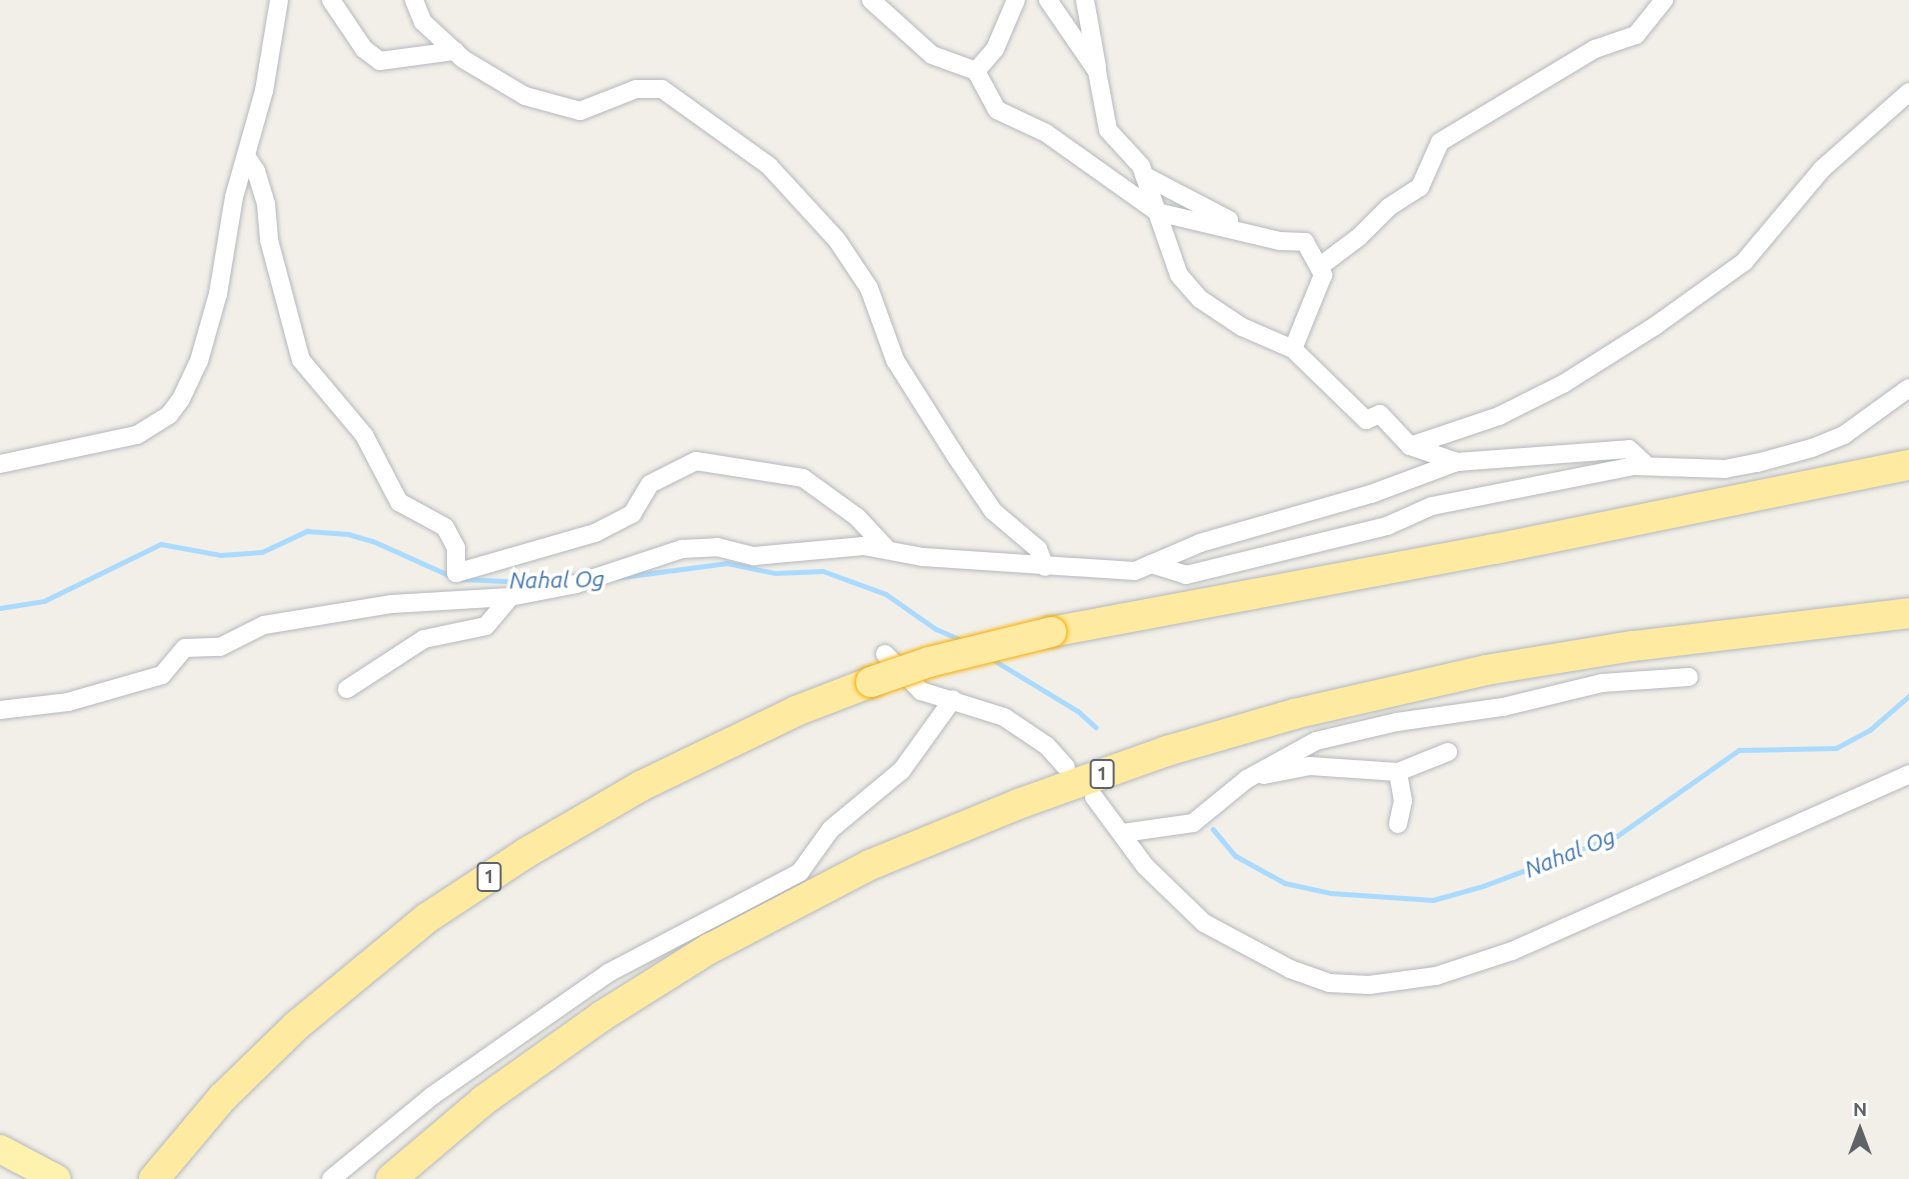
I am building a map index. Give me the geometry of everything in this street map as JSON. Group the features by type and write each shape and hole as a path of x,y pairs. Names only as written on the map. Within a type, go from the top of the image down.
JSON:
{"highway":[{"name":"1","path":"161,1170 222,1098 296,1026 427,918 526,853 641,786 796,711 929,662 1051,632 1508,547 1909,465"},
{"name":"1","path":"391,1179 484,1100 602,1016 709,949 870,865 1021,803 1167,751 1294,714 1486,670 1633,646 1909,613"},
{"path":"132,1179 161,1170"}],"main road":[{"path":"0,1149 57,1179"},
{"path":"0,1156 25,1179"}],"street":[{"path":"0,464 136,435 169,415 199,361 218,294 234,197 264,91 279,0"},
{"path":"331,0 365,49 380,61 455,51"},
{"path":"414,0 423,22 455,51 525,96 580,111 636,89 662,89 769,166 837,240 869,288 895,360 957,458 993,511 1038,550 1045,567"},
{"path":"871,0 932,55 976,71 997,110 1046,133 1157,212 1305,242 1323,275 1293,349"},
{"path":"976,71 995,49 1016,0"},
{"path":"1048,0 1097,71"},
{"path":"1085,0 1108,130 1145,176 1179,275 1200,299 1242,327 1293,349 1366,420 1380,414 1410,446 1457,462"},
{"path":"1319,267 1359,237 1389,207 1420,187 1440,142 1595,49 1636,35 1664,0"},
{"path":"1410,446 1499,416 1563,384 1655,326 1744,262 1822,169 1909,92"},
{"path":"246,156 266,204 269,240 301,360 364,435 399,502 445,527 456,548 456,573 595,533 632,514 650,484 696,460 803,478 857,517 888,551"},
{"path":"1145,176 1247,232"},
{"path":"1151,564 1186,575 1387,526 1432,506 1647,466 1724,469 1812,448 1844,435 1909,388"},
{"path":"0,710 68,702 162,675 185,648 220,648 264,625 313,614 510,597 576,584 682,549 717,547 754,556 864,546 888,551 1045,567 1135,571 1200,543 1371,494 1457,462 1629,449 1647,466"},
{"path":"347,689 424,639 486,626 510,597"},
{"path":"885,654 921,691 1004,717 1047,746 1066,767"},
{"path":"1123,833 1193,823 1247,779 1316,741 1397,722 1503,707 1602,682 1689,677"},
{"path":"331,1179 432,1096 608,973 748,896 800,872 831,829 902,771 953,699"},
{"path":"1247,779 1310,766 1398,772 1448,752"},
{"path":"1398,772 1404,801 1398,824"},
{"path":"1094,797 1123,833 1144,866 1204,923 1290,969 1329,983 1369,985 1436,976 1512,951 1909,774"}],"waterway":[{"name":"Nahal Og","path":"0,608 44,601 161,544 221,555 262,552 307,531 348,534 373,541 453,577"},
{"name":"Nahal Og","path":"622,577 727,563 775,573 823,571 886,594 936,629 967,642"},
{"name":"Nahal Og","path":"462,579 544,583"},
{"name":"Nahal Og","path":"992,659 1078,711 1096,727"},
{"name":"Nahal Og","path":"1213,829 1236,856 1285,883 1331,893 1433,900 1483,886 1617,836 1739,750 1836,748 1870,730 1909,696"}]}
